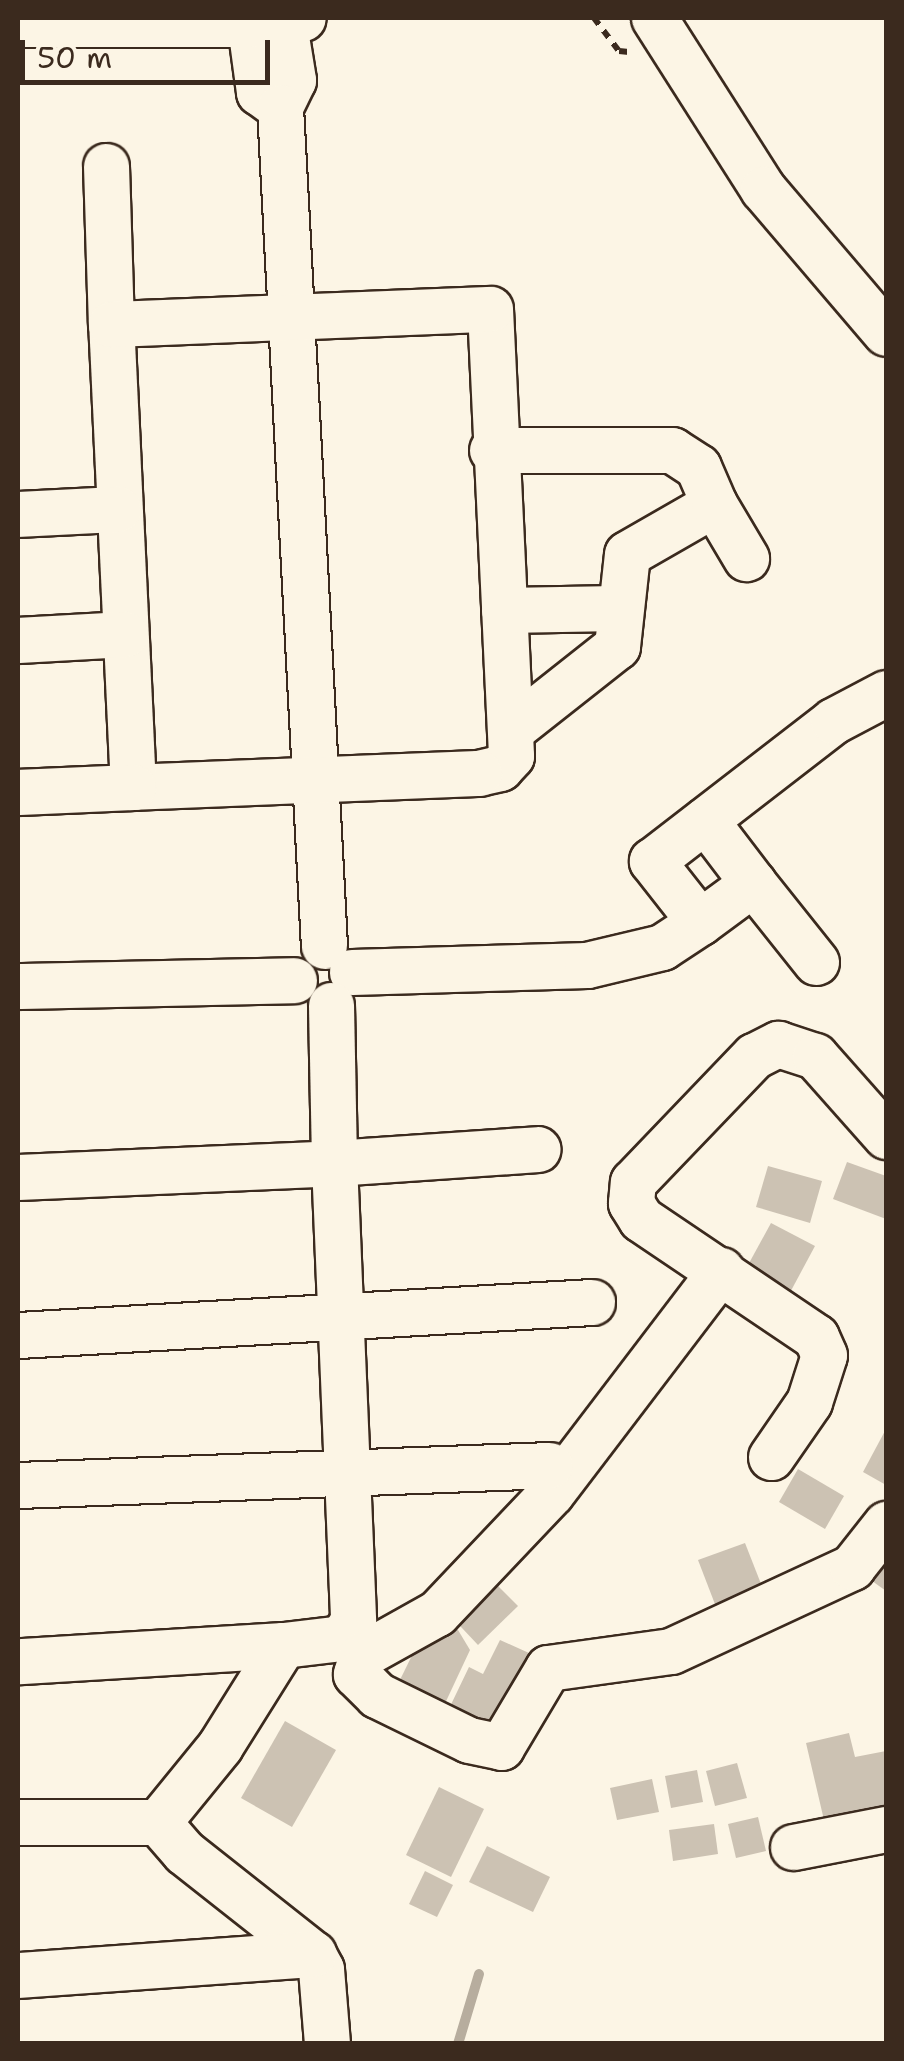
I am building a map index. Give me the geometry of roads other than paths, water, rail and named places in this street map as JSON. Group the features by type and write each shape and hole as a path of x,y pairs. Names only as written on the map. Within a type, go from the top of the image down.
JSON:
{"street":[{"path":"654,18 763,189 886,333"},
{"path":"18,24 274,19 259,92 280,108 313,779 336,974 334,1162 344,1318 352,1631 342,1638 283,1646 18,1661"},
{"path":"106,166 133,787"},
{"path":"18,792 479,773 500,768 511,756 513,728 492,450 490,309 111,324"},
{"path":"492,450 672,450 698,467 714,504 746,558"},
{"path":"513,728 617,646 618,608 627,554 714,504"},
{"path":"18,514 118,509"},
{"path":"504,610 618,608"},
{"path":"18,640 125,634"},
{"path":"700,922 652,861 833,721 886,693"},
{"path":"705,820 816,962"},
{"path":"18,986 294,980 304,952 336,974 587,966 662,947 753,883"},
{"path":"771,1457 808,1402 824,1355 799,1320 641,1218 631,1202 633,1182 754,1056 778,1044 797,1045 840,1080 868,1122 886,1136"},
{"path":"18,1176 538,1149"},
{"path":"721,1270 551,1493 437,1613 362,1655 356,1674 377,1696 469,1740 501,1748 548,1668 671,1651 852,1567 886,1524"},
{"path":"18,1335 592,1302"},
{"path":"18,1484 550,1464"},
{"path":"158,1822 220,1746 283,1646"},
{"path":"18,1822 158,1822 184,1852 313,1954 321,1969 328,2044"},
{"path":"793,1847 886,1829"},
{"path":"18,1975 313,1954"}],"waterway":[{"path":"458,2044 479,1974"}]}
